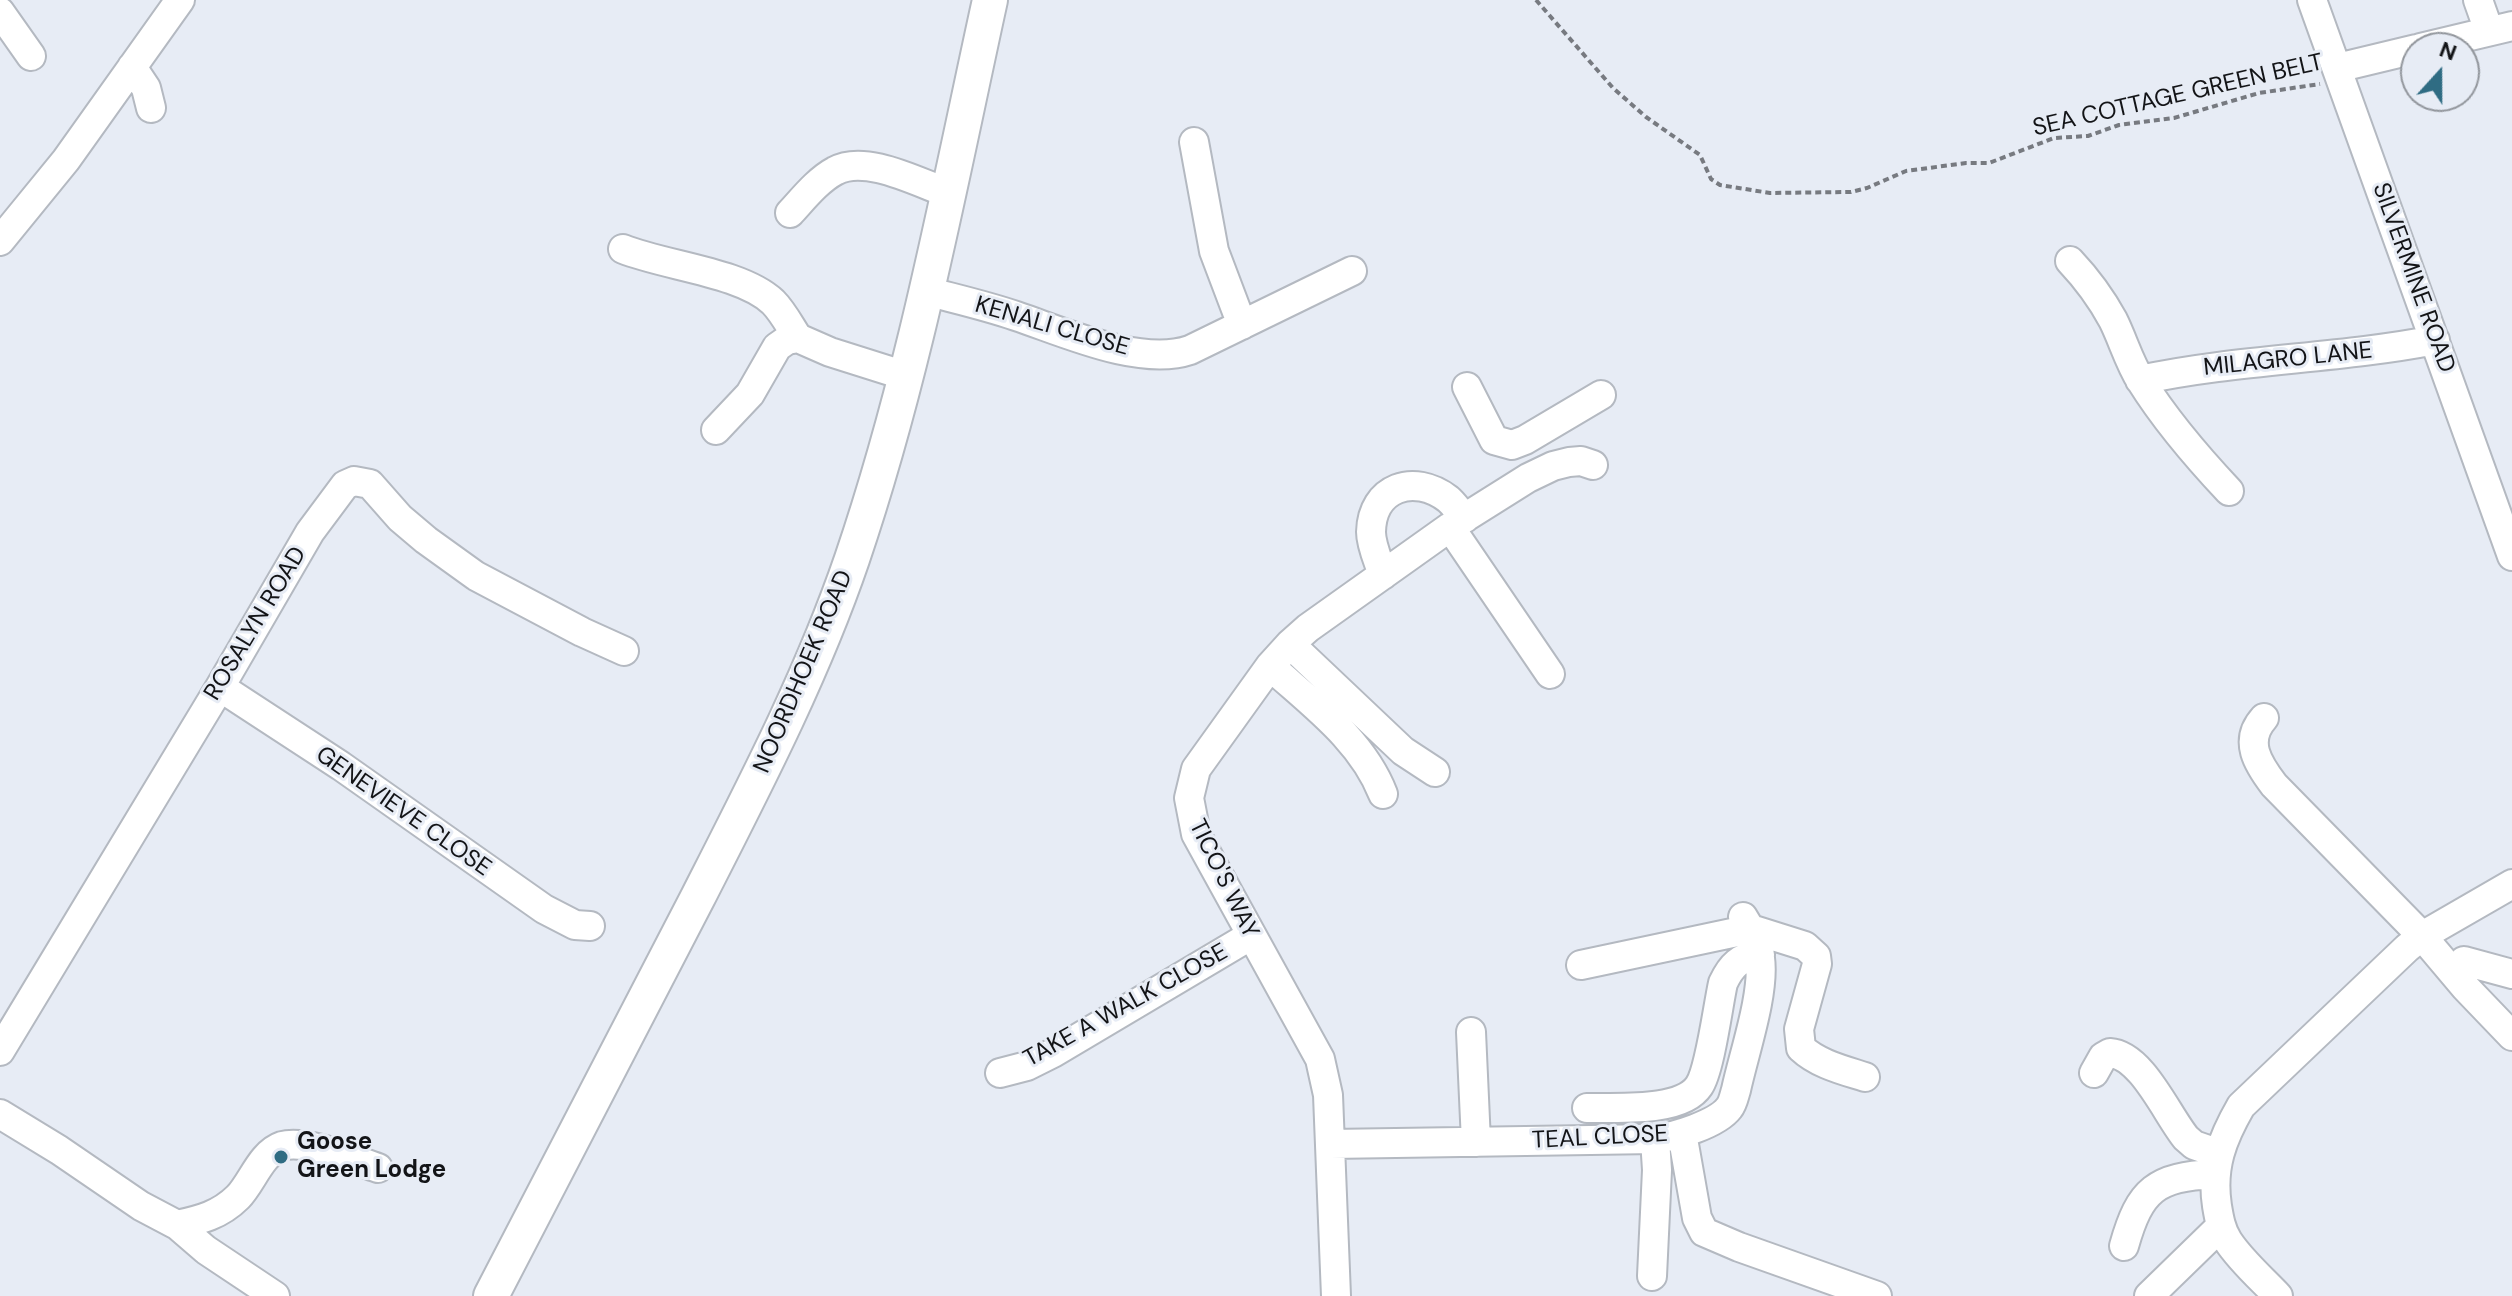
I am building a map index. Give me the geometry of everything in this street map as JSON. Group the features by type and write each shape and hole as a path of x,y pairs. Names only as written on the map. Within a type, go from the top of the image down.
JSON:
{"main road":[{"name":"NOORDHOEK ROAD","path":"491,1296 696,902 796,701 852,561 906,376 990,0"}],"street":[{"path":"0,241 66,160 180,0"},
{"name":"SILVERMINE ROAD","path":"2312,0 2512,556"},
{"path":"2478,0 2501,29 2480,34"},
{"path":"0,12 31,56"},
{"path":"2339,73 2400,54"},
{"path":"132,67 146,88 151,108"},
{"path":"1194,142 1214,251 1242,325"},
{"path":"790,213 834,171 856,164 872,166 948,193"},
{"path":"623,249 729,280 762,294 781,312 798,338 830,352 906,376"},
{"path":"2070,261 2100,298 2140,380 2196,456 2229,491"},
{"name":"KENALI CLOSE","path":"926,291 993,309 1067,336 1150,354 1179,353 1352,271"},
{"path":"716,430 750,394 777,347 787,340 798,338"},
{"name":"MILAGRO LANE","path":"2140,380 2179,372 2384,350 2435,340"},
{"path":"1467,387 1494,440 1512,445 1601,395"},
{"path":"1525,440 1541,472"},
{"name":"TICO'S WAY","path":"1336,1296 1328,1095 1320,1059 1196,834 1189,798 1196,769 1270,666 1290,644 1458,523 1541,472 1569,462 1581,461 1593,465"},
{"name":"ROSALYN ROAD","path":"0,1051 310,532 337,493 354,481 370,484 400,518 476,576 624,651"},
{"path":"1383,575 1371,536 1384,495 1406,486 1439,493 1450,500 1458,523 1550,674"},
{"path":"1290,644 1403,751 1435,772"},
{"path":"1270,666 1353,742 1376,775 1383,794"},
{"name":"GENEVIEVE CLOSE","path":"220,687 341,766 544,909 575,925 590,926"},
{"path":"2264,718 2254,736 2254,750 2262,769 2355,870 2464,961 2512,1013"},
{"path":"2278,1296 2229,1242 2221,1226 2216,1164 2241,1106 2430,932 2512,884"},
{"path":"2430,932 2512,1036"},
{"path":"1587,1108 1658,1107 1695,1090 1704,1075 1723,983 1742,958 1751,933"},
{"path":"1581,965 1751,933 1805,946 1816,956 1813,985 1799,1029 1801,1048 1808,1055 1834,1067 1865,1077"},
{"name":"TEAL CLOSE","path":"1331,1144 1669,1136 1721,1116 1732,1103 1761,977 1751,933"},
{"name":"TAKE A WALK CLOSE","path":"1000,1073 1027,1066 1053,1053 1250,936"},
{"path":"2464,961 2512,974"},
{"path":"1471,1032 1476,1142"},
{"path":"2094,1073 2103,1057 2110,1053 2123,1055 2141,1072 2186,1138 2216,1164"},
{"path":"0,1114 141,1206 177,1225 206,1250 275,1296"},
{"path":"1652,1276 1657,1170 1669,1136"},
{"path":"1669,1136 1704,1232 1877,1296"},
{"path":"177,1225 213,1215 225,1208 239,1196 265,1160 281,1146 327,1151 378,1168"},
{"path":"2124,1246 2129,1227 2150,1192 2168,1179 2216,1164"},
{"path":"2149,1296 2221,1226"}],"path":[{"name":"SEA COTTAGE GREEN BELT","path":"1536,0 1613,88 1646,117 1700,155 1711,179 1720,185 1770,193 1851,192 1906,171 1989,163 2054,138 2088,136 2119,125 2174,118 2259,93 2318,85 2339,73"}],"place":[{"name":"Goose Green Lodge","path":"281,1157"}]}
